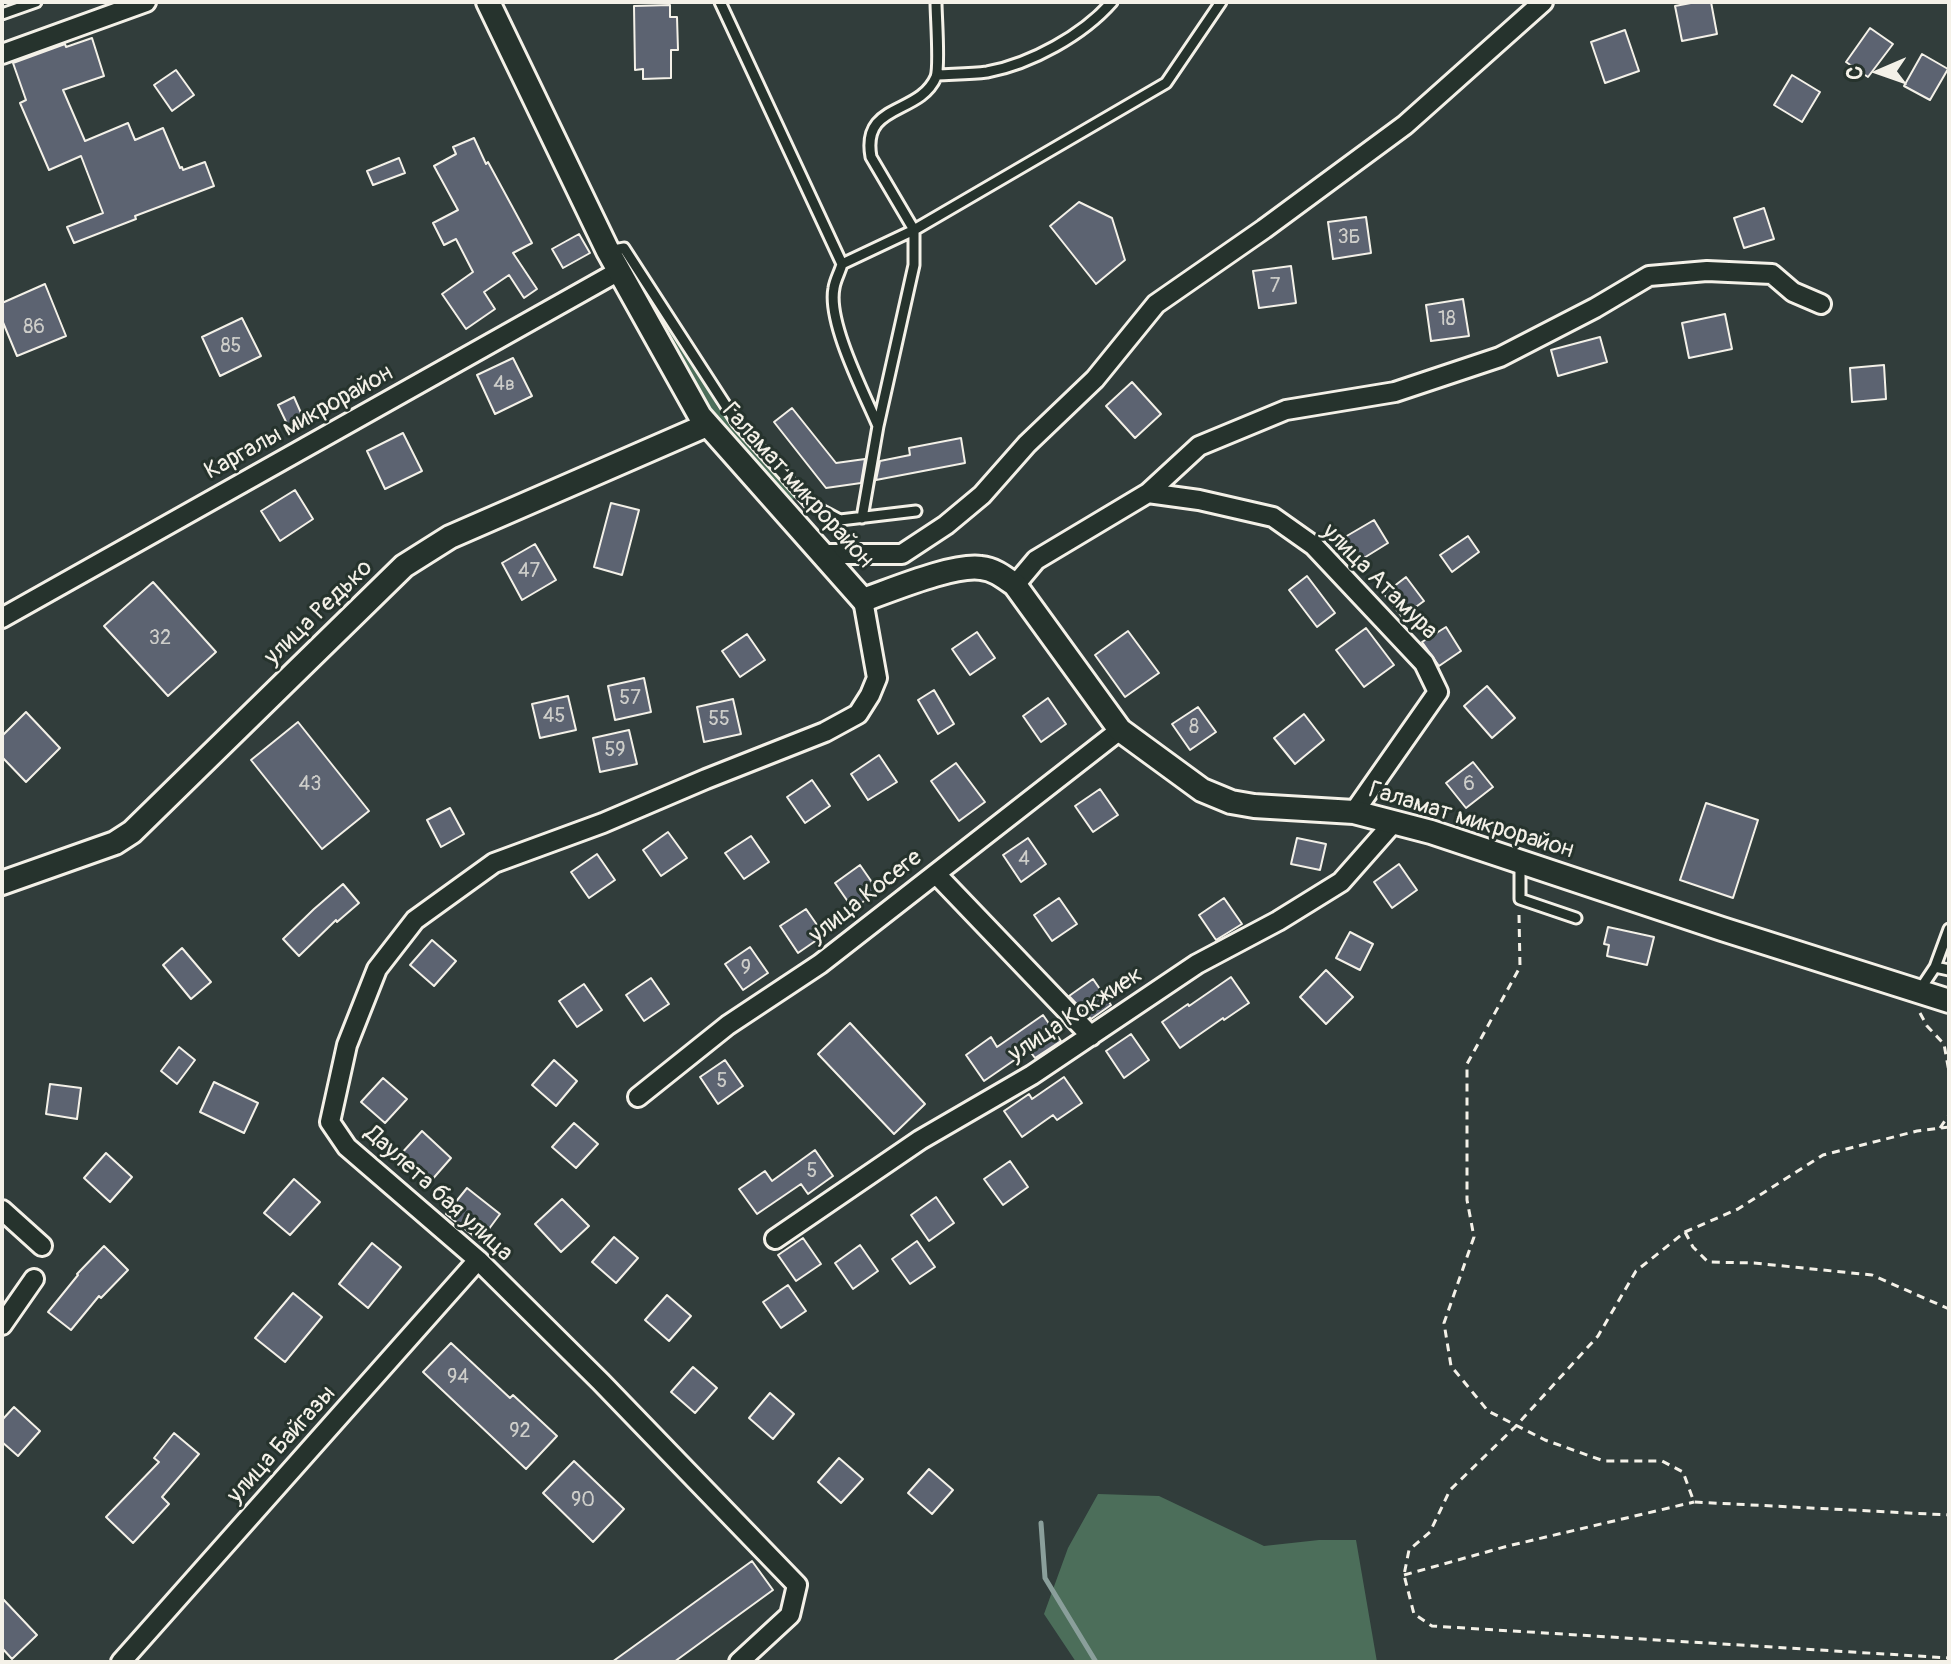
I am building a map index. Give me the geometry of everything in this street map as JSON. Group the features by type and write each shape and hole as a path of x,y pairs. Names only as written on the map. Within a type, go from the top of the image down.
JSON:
{"street":[{"path":"2,54 146,2"},
{"name":"Галамат микрорайон","path":"488,2 608,251 700,416 863,600 968,567 997,572 1015,585 1120,730 1216,797 1254,806 1354,812 1431,832 1949,1001"},
{"path":"824,554 902,554 946,525 982,495 1027,444 1095,379 1156,304 1405,125 1543,2"},
{"name":"Каргалы микрорайон","path":"2,618 619,271"},
{"path":"1015,585 1036,560 1148,493 1199,446 1286,410 1395,392 1500,357 1649,276 1707,271 1772,274 1793,292 1821,304"},
{"name":"улица Редько","path":"2,883 115,843 132,832 404,566 450,537 707,425"},
{"name":"улица Атамура","path":"1148,493 1199,500 1273,517 1314,546 1424,663 1438,692 1354,812"},
{"name":"Даулета бая улица","path":"739,1662 790,1615 797,1585 478,1260 347,1147 330,1122 347,1045 377,969 415,920 494,863 603,823 825,732 858,714 877,678 863,600"},
{"name":"улица Косеге","path":"638,1097 728,1025 820,964 1120,730"},
{"name":"улица Кокжиек","path":"775,1239 920,1140 1032,1075 1197,964 1278,921 1341,882 1394,822"},
{"path":"936,874 1091,1036"},
{"path":"2,1210 42,1246"},
{"name":"улица Байгазы","path":"121,1662 478,1260"},
{"path":"2,1325 34,1279"}],"lane":[{"path":"2,14 36,2"},
{"path":"720,2 842,264 834,289 836,325 878,426"},
{"path":"862,518 878,426 914,265 914,230 871,157 868,143 871,129 882,118 926,92 937,75 936,2"},
{"path":"937,75 990,71 1030,58 1067,40 1101,15 1112,2"},
{"path":"842,264 914,230 1166,83 1221,2"},
{"path":"608,251 624,248 737,423 810,504 840,520 916,511"},
{"path":"1520,863 1520,899 1576,918"},
{"path":"1919,991 1935,967 1949,929"},
{"path":"1935,967 1949,970"}],"path":[{"path":"1520,899 1520,967 1467,1064 1467,1200 1474,1237 1444,1323 1451,1366 1488,1411 1515,1427 1604,1461 1662,1461 1683,1472 1694,1502"},
{"path":"1919,991 1916,1005 1927,1026 1944,1044 1949,1072"},
{"path":"1940,1128 1949,1115"},
{"path":"1949,1127 1917,1131 1823,1155 1738,1209 1685,1232 1636,1271 1598,1336 1515,1427 1450,1490 1430,1532 1409,1550 1404,1575 1414,1614 1432,1626 1949,1658"},
{"path":"1685,1232 1693,1247 1708,1262 1754,1263 1872,1275 1949,1309"},
{"path":"1404,1575 1508,1546 1694,1502 1949,1515"}],"green space":[{"path":"640,272 718,408 798,496 788,501 706,415 625,276"},
{"path":"1098,1494 1159,1496 1264,1546 1319,1540 1356,1540 1377,1662 1076,1662 1044,1614 1068,1548"}],"building":[{"path":"1711,2 1717,34 1682,41 1675,6"},
{"path":"670,5 670,17 677,17 678,50 671,50 671,78 643,79 643,69 635,70 634,6"},
{"path":"1870,28 1893,44 1868,77 1846,62"},
{"path":"1625,30 1639,71 1605,83 1591,42"},
{"path":"92,38 104,76 63,90 85,141 128,123 135,140 163,128 180,168 183,170 205,162 214,186 74,243 67,227 103,213 81,156 49,170 20,103 26,100 13,63 65,44 66,47"},
{"path":"1922,54 1948,69 1930,100 1904,86"},
{"path":"176,70 194,95 172,111 154,85"},
{"path":"1792,75 1820,92 1802,122 1774,105"},
{"path":"474,138 532,243 513,253 537,289 524,298 509,275 484,292 495,309 466,329 442,294 473,272 456,239 444,245 433,223 458,210 434,166 456,154 453,147"},
{"path":"399,158 405,173 373,185 367,171"},
{"path":"1079,202 1112,218 1125,260 1096,284 1050,226"},
{"path":"1764,208 1774,239 1744,248 1734,218"},
{"path":"1366,217 1371,253 1333,259 1328,222"},
{"path":"579,234 590,253 563,268 552,249"},
{"path":"1291,266 1296,303 1259,308 1253,271"},
{"path":"45,284 66,336 17,356 2,320 2,303"},
{"path":"1463,299 1469,336 1431,341 1426,305"},
{"path":"1725,314 1732,349 1689,358 1682,323"},
{"path":"242,318 261,356 220,376 202,337"},
{"path":"1600,337 1607,362 1558,376 1551,350"},
{"path":"513,358 532,396 495,414 477,375"},
{"path":"1884,365 1886,399 1852,402 1850,368"},
{"path":"1132,382 1161,414 1135,438 1106,406"},
{"path":"294,397 305,422 290,430 278,405"},
{"path":"792,408 836,463 865,459 861,483 826,488 774,422"},
{"path":"403,433 422,471 385,489 367,451"},
{"path":"961,438 965,463 876,480 880,461 910,455 909,448"},
{"path":"295,490 313,519 280,541 261,511"},
{"path":"611,503 639,510 622,575 594,567"},
{"path":"1374,520 1388,543 1359,561 1345,537"},
{"path":"1468,536 1479,552 1452,572 1440,555"},
{"path":"535,544 556,580 522,600 502,563"},
{"path":"1307,576 1335,613 1317,627 1289,590"},
{"path":"1406,577 1424,601 1402,617 1384,594"},
{"path":"153,582 216,652 168,696 104,626"},
{"path":"1446,627 1461,651 1439,666 1422,642"},
{"path":"1366,628 1394,665 1364,687 1336,650"},
{"path":"1128,631 1159,673 1125,697 1095,655"},
{"path":"977,632 995,658 970,675 952,649"},
{"path":"747,634 765,660 740,677 722,651"},
{"path":"644,678 651,712 615,720 608,686"},
{"path":"1487,686 1515,718 1492,738 1464,706"},
{"path":"934,690 954,724 938,734 918,700"},
{"path":"568,696 576,730 540,738 532,704"},
{"path":"1048,698 1066,724 1041,742 1023,716"},
{"path":"733,699 741,734 704,742 697,707"},
{"path":"1198,707 1216,732 1190,750 1172,724"},
{"path":"26,712 60,748 26,782 2,757 2,736"},
{"path":"1304,714 1324,740 1295,764 1274,738"},
{"path":"298,722 369,811 322,849 251,760"},
{"path":"629,730 637,764 600,772 593,738"},
{"path":"879,755 897,782 868,800 851,774"},
{"path":"1473,762 1493,787 1466,808 1446,783"},
{"path":"956,763 985,802 959,821 931,781"},
{"path":"812,780 830,806 805,823 787,797"},
{"path":"1100,789 1118,815 1093,832 1075,806"},
{"path":"1706,803 1758,820 1733,898 1680,880"},
{"path":"450,808 464,834 441,847 427,820"},
{"path":"668,832 687,858 661,876 643,850"},
{"path":"751,836 769,862 744,879 725,853"},
{"path":"1028,838 1046,864 1021,882 1003,855"},
{"path":"1297,838 1326,844 1320,870 1291,864"},
{"path":"597,854 615,880 589,898 571,872"},
{"path":"1399,864 1417,890 1392,908 1374,882"},
{"path":"860,865 878,891 853,909 835,883"},
{"path":"343,884 359,903 336,920 299,956 283,939"},
{"path":"1059,898 1077,924 1052,941 1034,915"},
{"path":"1224,898 1242,924 1216,940 1199,915"},
{"path":"806,909 824,935 798,953 780,926"},
{"path":"1608,927 1654,937 1647,965 1607,956 1609,945 1604,944"},
{"path":"1350,932 1373,944 1360,970 1336,958"},
{"path":"432,940 456,961 434,986 410,965"},
{"path":"750,947 768,973 743,990 725,964"},
{"path":"182,948 211,982 191,999 163,965"},
{"path":"1326,970 1353,997 1326,1024 1300,997"},
{"path":"1231,977 1249,1003 1180,1048 1162,1022"},
{"path":"651,978 669,1004 644,1021 626,995"},
{"path":"1093,979 1111,1005 1091,1019 1069,996"},
{"path":"584,984 602,1010 577,1027 559,1001"},
{"path":"1043,1015 1061,1041 1035,1058 1029,1050 984,1081 966,1055 991,1037 997,1047"},
{"path":"850,1023 925,1104 894,1134 818,1054"},
{"path":"1131,1034 1149,1060 1124,1078 1106,1051"},
{"path":"179,1047 195,1060 177,1084 161,1071"},
{"path":"554,1060 577,1081 556,1106 532,1085"},
{"path":"725,1060 743,1086 718,1104 700,1077"},
{"path":"1064,1077 1082,1103 1057,1120 1053,1115 1022,1137 1004,1111 1029,1094 1032,1099"},
{"path":"383,1078 407,1099 385,1123 361,1102"},
{"path":"214,1082 258,1103 244,1133 200,1112"},
{"path":"50,1084 81,1088 77,1119 46,1114"},
{"path":"574,1123 598,1144 576,1168 552,1147"},
{"path":"422,1131 451,1158 430,1182 400,1155"},
{"path":"815,1150 833,1176 808,1194 801,1184 757,1214 739,1189 765,1171 772,1181"},
{"path":"106,1153 132,1177 110,1202 84,1178"},
{"path":"1010,1161 1028,1187 1003,1205 984,1179"},
{"path":"294,1179 320,1202 290,1235 264,1213"},
{"path":"467,1188 500,1214 480,1241 446,1214"},
{"path":"936,1197 954,1223 929,1241 911,1215"},
{"path":"562,1199 589,1226 561,1252 535,1224"},
{"path":"614,1237 638,1258 616,1283 592,1262"},
{"path":"803,1238 821,1264 796,1281 778,1255"},
{"path":"917,1241 935,1267 910,1284 892,1259"},
{"path":"372,1243 401,1267 368,1308 339,1284"},
{"path":"860,1245 878,1271 853,1289 835,1263"},
{"path":"104,1246 128,1270 101,1298 99,1296 71,1330 48,1312 77,1274"},
{"path":"788,1285 806,1311 781,1328 763,1302"},
{"path":"293,1293 322,1317 285,1362 255,1338"},
{"path":"667,1295 691,1316 669,1341 645,1320"},
{"path":"451,1343 510,1398 513,1395 557,1436 526,1469 423,1372"},
{"path":"693,1367 717,1388 695,1413 671,1392"},
{"path":"770,1393 794,1414 773,1439 749,1418"},
{"path":"14,1407 40,1431 18,1456 2,1442 2,1420"},
{"path":"174,1433 199,1454 162,1497 169,1504 133,1543 106,1517 159,1462 154,1458"},
{"path":"839,1458 863,1479 841,1503 818,1482"},
{"path":"574,1461 624,1509 593,1542 543,1493"},
{"path":"929,1469 953,1490 932,1514 908,1493"},
{"path":"752,1561 773,1590 674,1662 612,1662"},
{"path":"2,1598 37,1635 12,1659 2,1648"}],"waterway":[{"path":"1041,1523 1045,1578 1096,1662"}]}
